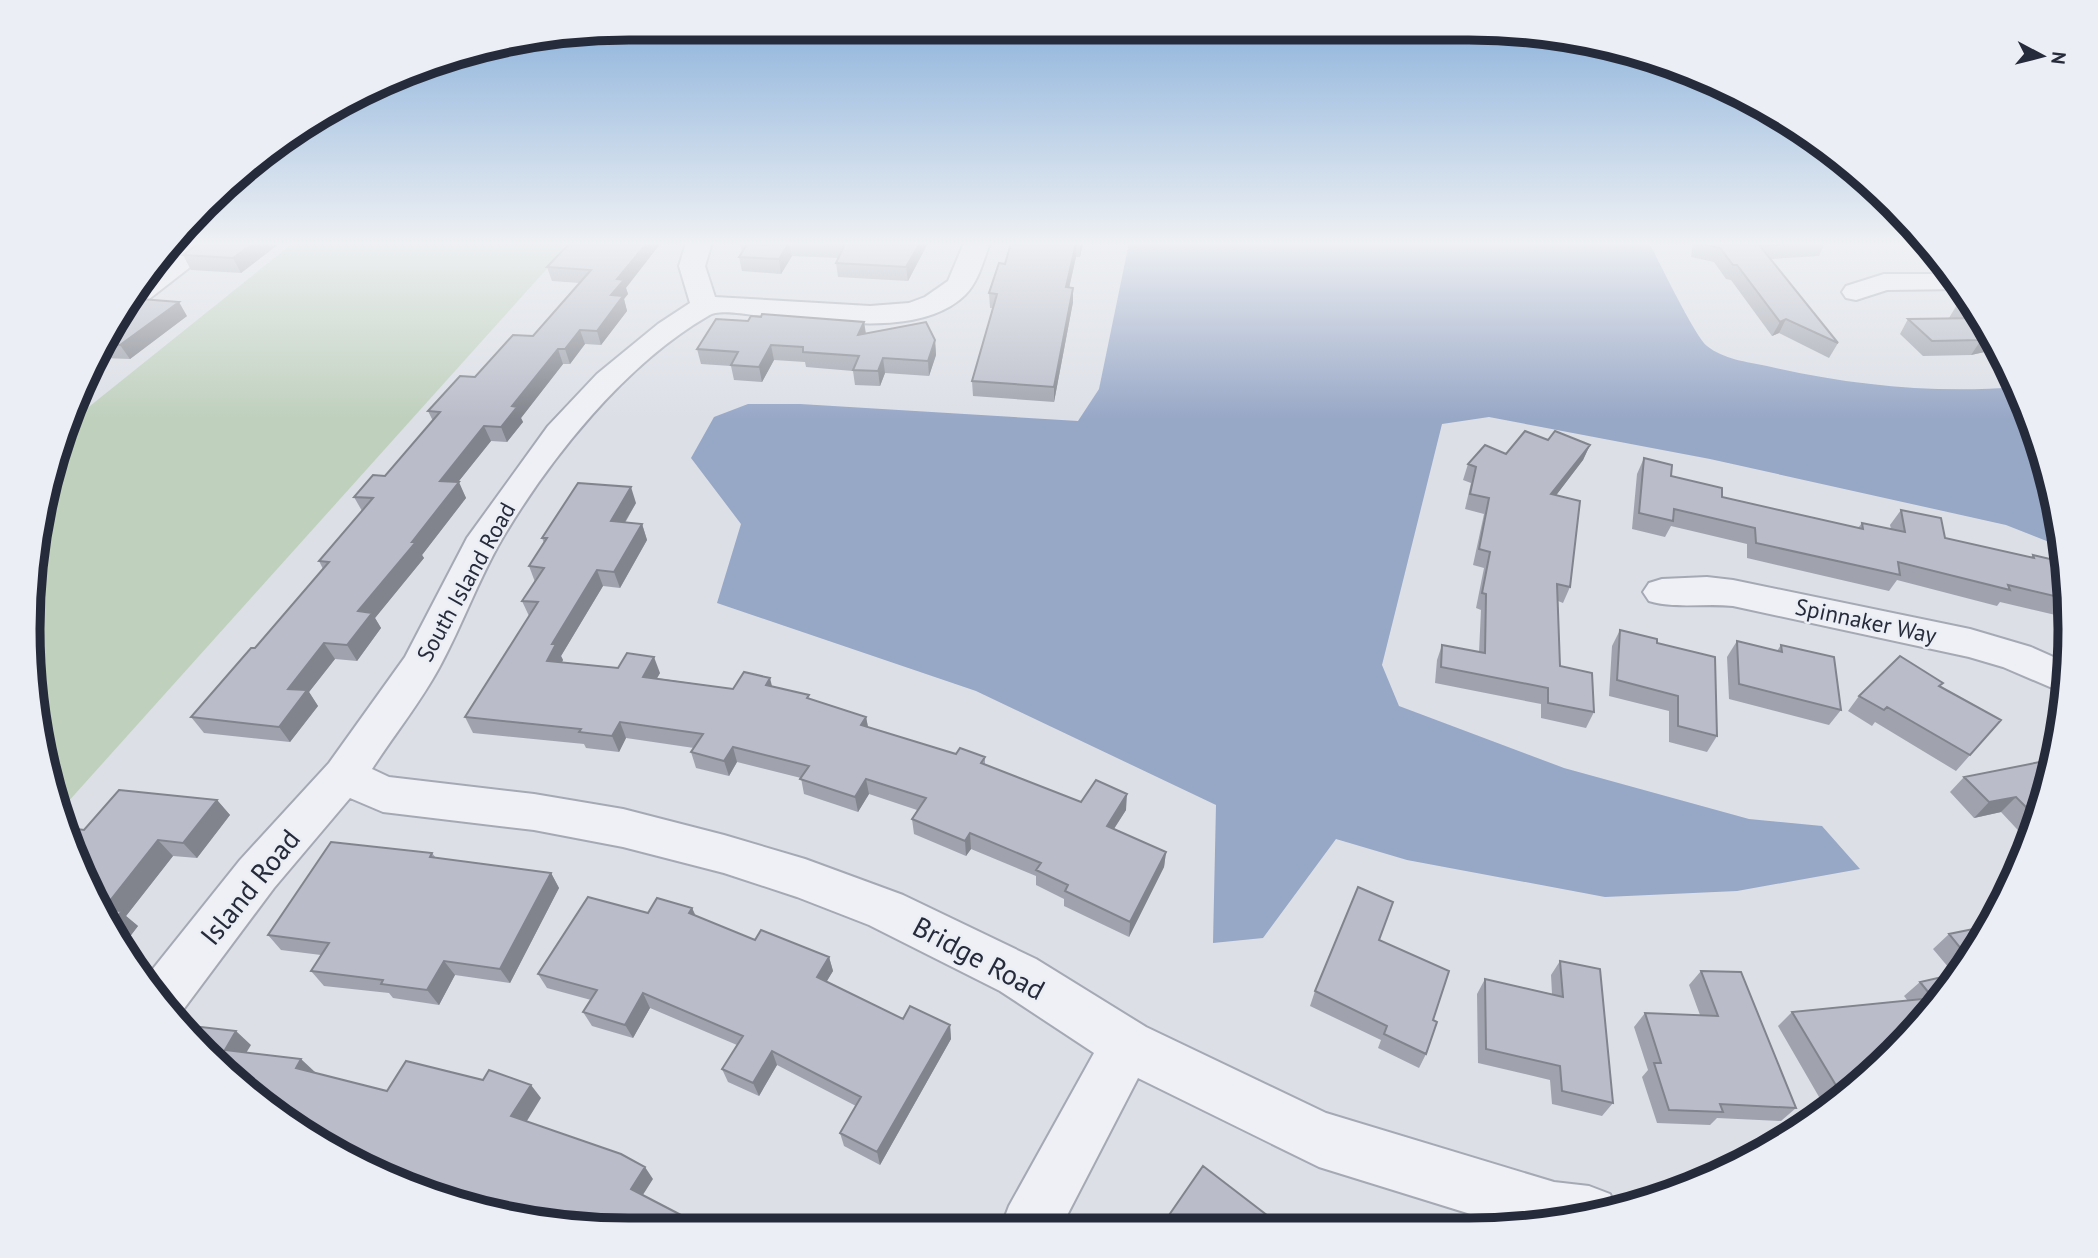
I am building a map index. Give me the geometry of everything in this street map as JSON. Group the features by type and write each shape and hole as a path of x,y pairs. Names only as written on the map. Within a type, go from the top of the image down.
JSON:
{"street":[{"path":"704,302 705,305 867,315 895,313 933,302"},
{"name":"South Island Road","path":"344,775 421,665 485,538 559,433 608,380 668,330 705,305"},
{"name":"Spinnaker Way","path":"1662,592 1707,590 1733,593 1932,634 2017,657 2055,675"},
{"name":"Island Road","path":"166,992 257,874 344,775"},
{"name":"Bridge Road","path":"344,775 383,794 534,812 624,828 805,879 886,910 1018,975 1127,1045 1319,1139 1556,1211"},
{"path":"1035,1218 1127,1045"}],"green space":[{"path":"220,302 517,302 67,803 45,706 40,629 45,552 52,514 60,477 82,413"}],"water":[{"path":"1117,302 1680,302 1707,346 1743,361 1860,383 1923,388 2006,388 2027,440 2038,477 2051,543 2006,525 1710,459 1489,417 1442,424 1382,665 1399,706 1564,768 1749,819 1822,826 1860,869 1737,891 1605,897 1407,860 1336,839 1263,938 1213,943 1216,805 976,691 717,603 741,524 691,458 714,417 748,404 800,404 1078,421 1099,389"}],"building":[{"path":"139,302 179,302 120,345 114,344"},
{"path":"563,302 619,302 597,331 580,330 565,349 558,349 512,406 517,407 501,427 484,426 440,481 459,482 412,542 416,542 358,611 372,613 347,645 324,643 288,689 307,690 279,727 191,717 329,562 319,561 373,498 354,497 373,475 385,476 440,412 428,411 460,376 475,377 513,335 533,336"},
{"path":"995,302 1070,302 1054,387 972,381"},
{"path":"1765,302 1805,302 1838,343 1786,319 1780,322"},
{"path":"762,314 864,322 858,335 926,322 935,340 928,361 883,358 878,371 853,370 859,356 803,352 803,347 771,345 759,367 731,365 738,352 697,349 716,319 748,321 751,316 761,317"},
{"path":"1969,318 1982,340 1932,341 1908,319"},
{"path":"1525,431 1548,440 1555,431 1590,445 1551,494 1580,501 1570,587 1557,584 1560,666 1592,673 1594,712 1548,703 1548,688 1441,667 1442,645 1485,653 1486,594 1482,593 1490,552 1479,549 1489,498 1470,494 1476,467 1468,464 1485,445 1506,454"},
{"path":"1644,458 1672,465 1671,476 1722,488 1722,497 1863,529 1862,523 1905,532 1901,510 1941,518 1945,538 2054,560 2056,596 2008,585 2010,590 1898,562 1900,575 1756,543 1755,528 1674,509 1673,521 1639,513"},
{"path":"578,483 631,487 611,521 642,524 614,572 597,570 552,644 556,644 547,661 618,668 627,653 654,657 643,677 733,689 744,672 770,678 766,685 809,695 807,698 866,717 861,725 956,754 960,748 985,757 981,763 1081,802 1096,780 1127,794 1107,826 1166,852 1130,922 1065,891 1068,885 1036,870 1041,863 970,833 965,841 912,819 926,798 866,779 855,797 800,779 809,766 733,747 724,761 691,752 703,734 620,722 612,736 579,732 581,729 465,717 538,602 522,601 544,568 529,566 547,538 542,538"},
{"path":"1620,630 1657,639 1657,643 1715,657 1717,736 1678,726 1678,696 1617,680"},
{"path":"1737,641 1782,652 1781,645 1834,657 1841,710 1739,684"},
{"path":"1900,656 1943,683 1939,686 2001,720 1970,755 1887,707 1884,710 1859,696"},
{"path":"2042,762 2029,810 2016,797 1989,802 1964,777"},
{"path":"119,790 217,800 183,843 158,840 108,903 75,829 84,830"},
{"path":"331,842 432,853 430,857 551,873 500,969 444,961 427,990 381,984 383,980 311,971 329,943 268,935"},
{"path":"1358,887 1393,902 1379,940 1449,971 1433,1020 1437,1022 1426,1054 1384,1034 1387,1026 1315,991"},
{"path":"588,897 648,913 657,898 692,908 689,913 755,940 761,930 829,957 817,977 903,1019 910,1006 950,1025 877,1152 840,1133 861,1097 772,1051 753,1083 722,1069 743,1036 643,993 625,1025 583,1012 597,990 538,974"},
{"path":"112,910 122,911 116,918"},
{"path":"1976,929 1962,951 1949,934"},
{"path":"1560,961 1600,969 1613,1103 1562,1091 1560,1066 1486,1049 1485,979 1563,997"},
{"path":"1701,971 1741,972 1796,1108 1720,1104 1723,1112 1669,1110 1654,1063 1661,1063 1645,1013 1718,1016"},
{"path":"1944,977 1930,994 1920,982"},
{"path":"1927,999 1885,1045 1837,1088 1792,1012"},
{"path":"195,1026 236,1031 225,1050 301,1059 296,1068 387,1091 406,1061 483,1080 489,1070 531,1085 511,1116 621,1154 645,1167 631,1189 687,1218 629,1218 552,1213 477,1198 440,1187 369,1157 302,1119 241,1072"},
{"path":"1203,1166 1271,1218 1167,1218"}]}
